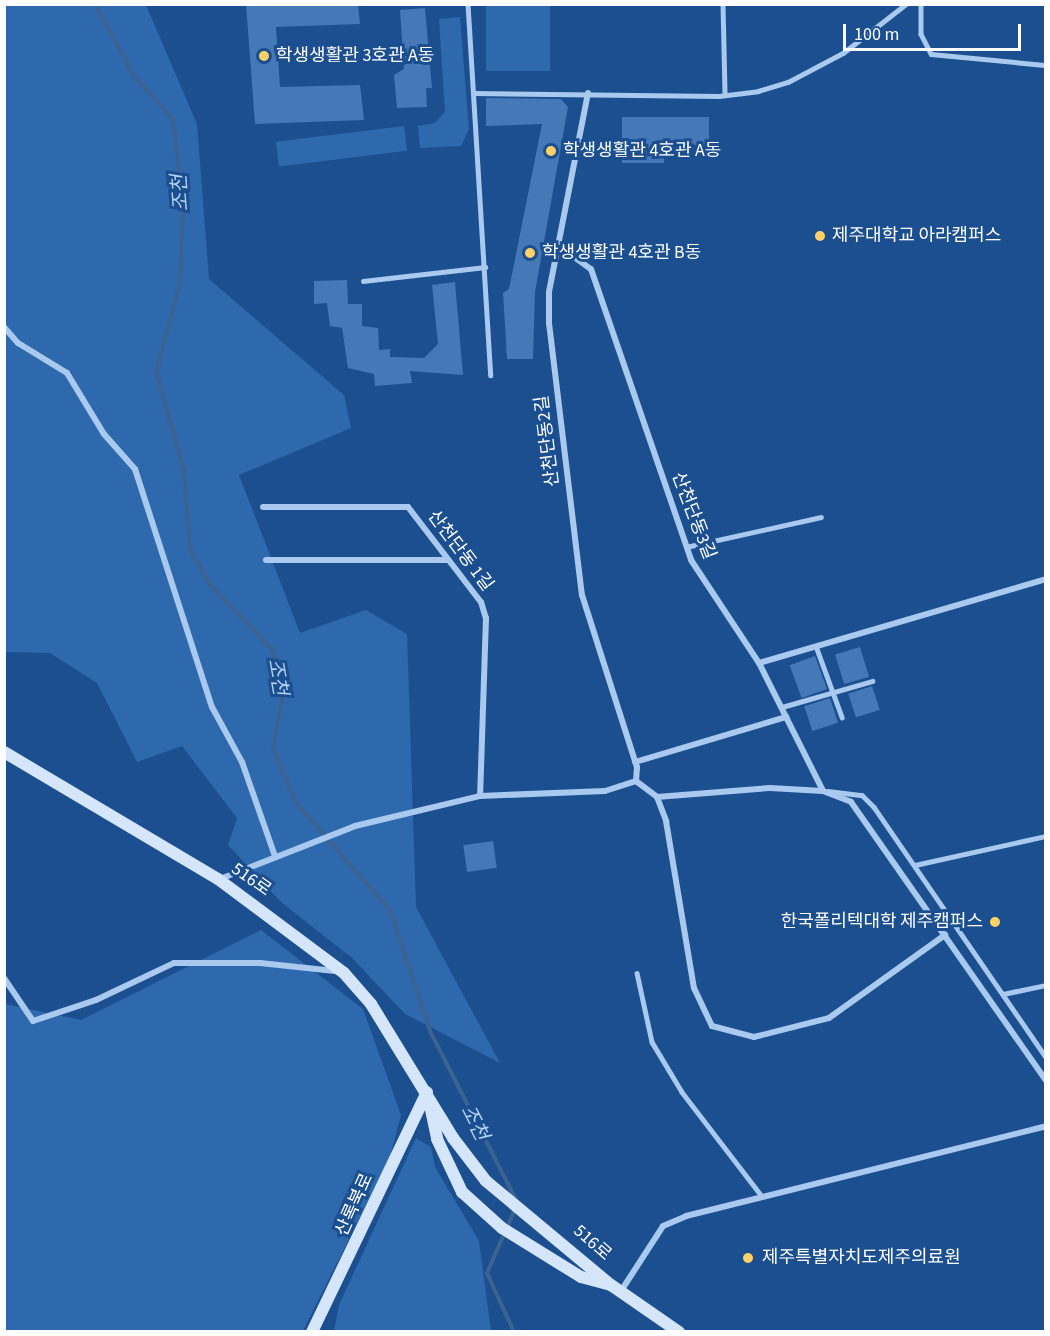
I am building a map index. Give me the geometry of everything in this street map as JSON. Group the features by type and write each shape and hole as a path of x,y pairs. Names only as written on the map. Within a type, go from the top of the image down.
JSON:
{"main road":[{"name":"516로","path":"4,752 219,879 344,974 371,1004 466,1159 512,1204 549,1228 616,1288 679,1332"},
{"name":"516로","path":"427,1092 437,1139 454,1177 502,1228 536,1247 581,1278 616,1288"},
{"name":"산록북로","path":"312,1332 427,1092"}],"street":[{"name":"산천단동2길","path":"588,93 559,246 549,323 582,596 635,762 636,781"},
{"name":"산천단동3길","path":"559,246 591,269 686,546 759,663 823,791"},
{"path":"4,327 18,342 67,372 104,434 135,469 212,707 242,762 274,856"},
{"name":"산천단동 1길","path":"263,507 408,507 481,602 486,618 480,796"},
{"path":"266,560 448,560"},
{"path":"759,663 1046,579"},
{"path":"635,762 786,717"},
{"path":"219,879 355,826 480,796 606,790 636,781 657,797 673,854 694,988 712,1026 754,1037 829,1018 945,935"},
{"path":"657,797 770,788 823,791 851,802 1046,1081"},
{"path":"4,978 33,1021 96,1000 174,963 260,963 344,974"},
{"path":"616,1288 663,1226 761,1195 1046,1126"}],"lane":[{"path":"468,4 491,375"},
{"path":"723,4 725,95"},
{"path":"474,93 725,95 788,82 843,53 906,4"},
{"path":"921,4 921,34 931,54 1046,64"},
{"path":"363,281 485,267"},
{"path":"686,546 821,517"},
{"path":"816,646 842,717"},
{"path":"782,707 872,681"},
{"path":"823,791 861,795 915,865 1046,1057"},
{"path":"915,865 1046,836"},
{"path":"637,973 652,1041 682,1092 761,1195"},
{"path":"1004,994 1046,985"}],"shaded area":[{"path":"5,5 146,5 197,124 209,279 344,395 351,428 239,475 300,633 366,610 407,634 416,907 500,1063 405,1014 352,958 281,902 228,845 237,818 182,746 137,762 97,683 50,653 5,652"},
{"path":"486,5 550,5 550,71 486,71"},
{"path":"460,17 469,129 461,146 420,148 418,126 435,123 445,112 439,19"},
{"path":"404,126 407,151 279,167 276,142"},
{"path":"261,930 363,1009 401,1115 390,1157 303,1331 5,1332 5,1004 81,1020"},
{"path":"416,1138 431,1147 435,1167 479,1241 491,1331 334,1331 339,1305"}],"building":[{"name":"학생생활관 3호관 A동","path":"246,4 358,4 360,24 276,27 280,87 360,85 364,120 255,124"},
{"path":"425,8 432,88 426,88 427,107 397,108 394,75 404,69 400,10"},
{"path":"486,98 561,99 568,107 535,292 533,359 507,359 503,293 509,289 542,124 486,126"},
{"path":"622,117 709,117 709,145 664,145 664,163 622,163"},
{"path":"347,280 348,304 362,304 362,326 378,328 379,350 390,349 390,357 424,358 438,344 432,285 455,282 463,375 410,371 412,383 375,386 374,374 348,368 342,328 330,326 327,303 314,304 314,281"},
{"path":"860,647 869,677 844,684 835,655"},
{"path":"815,656 827,689 802,698 790,665"},
{"path":"872,686 880,710 856,718 848,694"},
{"path":"830,698 838,723 812,731 804,706"},
{"path":"493,841 497,868 467,872 463,845"}],"waterway":[{"name":"조천","path":"95,4 134,76 173,119 183,205 180,283 156,372 184,471 190,549 211,586 273,650 282,700 273,748 296,803 390,910 430,1031 517,1202"},
{"name":"조천","path":"514,1332 487,1273 515,1209"}],"place":[{"name":"학생생활관 3호관 A동","path":"264,56"},
{"name":"학생생활관 4호관 A동","path":"551,151"},
{"name":"제주대학교 아라캠퍼스","path":"820,236"},
{"name":"학생생활관 4호관 B동","path":"530,253"},
{"name":"한국폴리텍대학 제주캠퍼스","path":"995,922"},
{"name":"제주특별자치도제주의료원","path":"748,1258"}]}
